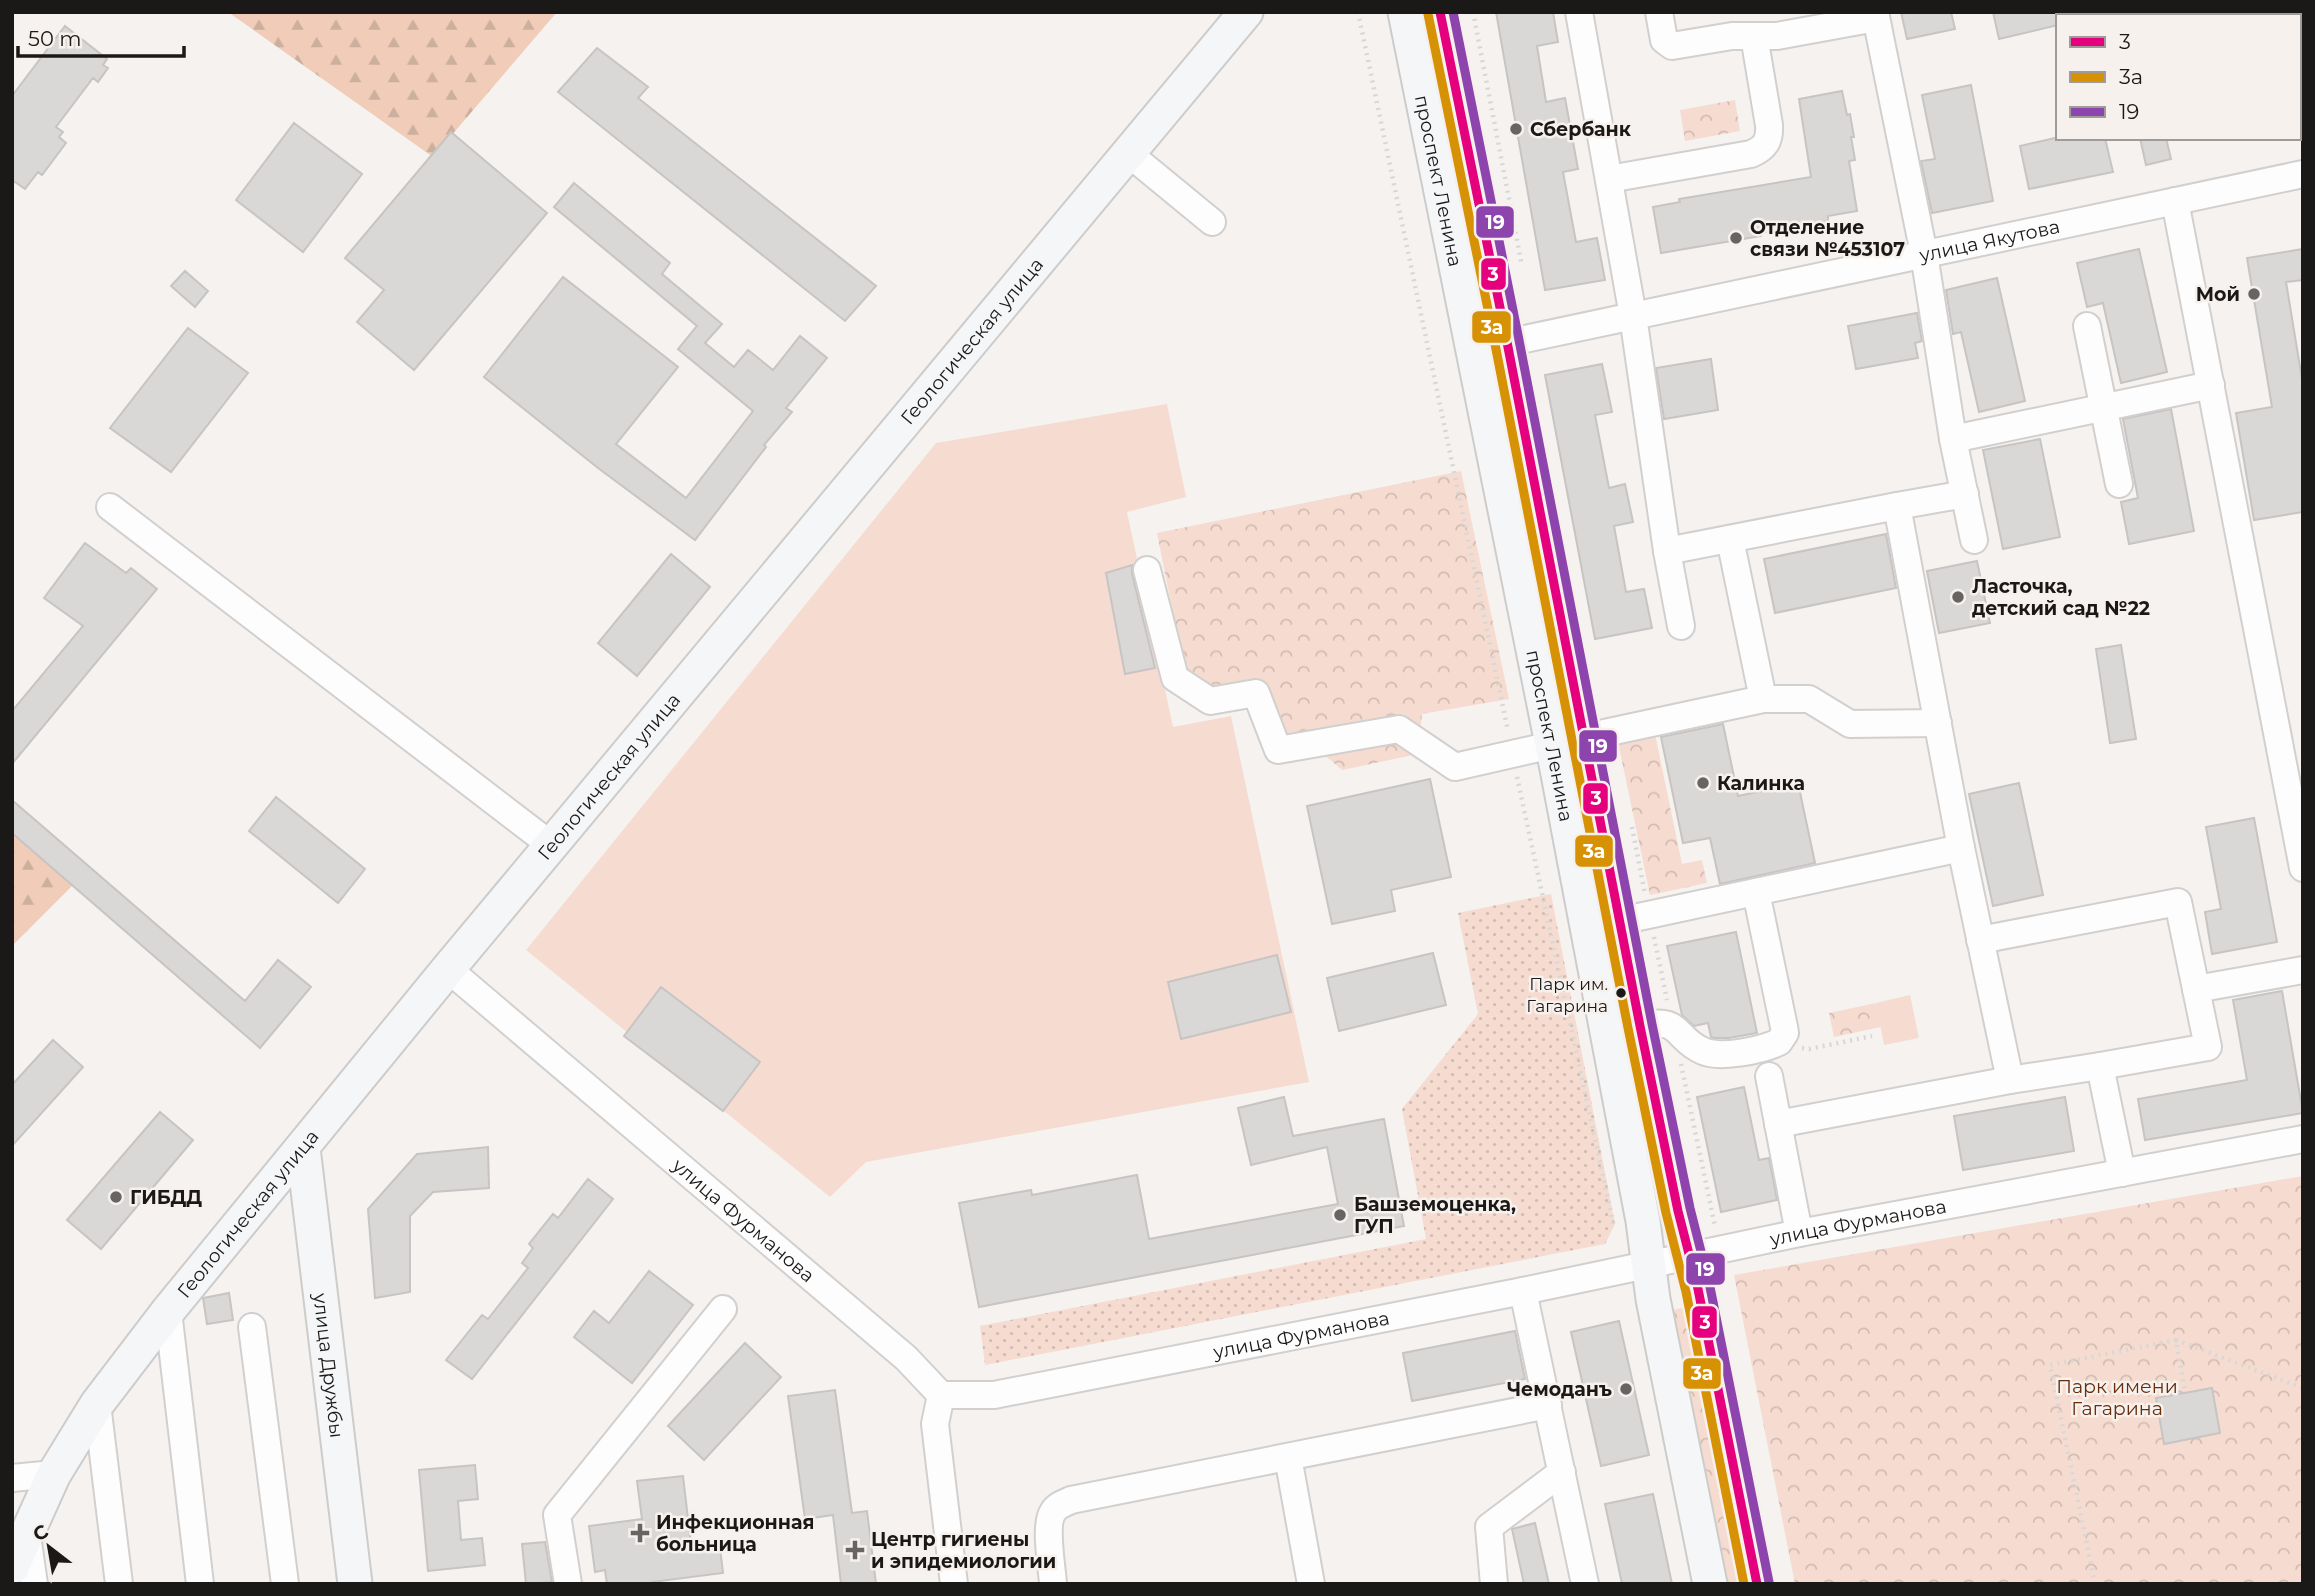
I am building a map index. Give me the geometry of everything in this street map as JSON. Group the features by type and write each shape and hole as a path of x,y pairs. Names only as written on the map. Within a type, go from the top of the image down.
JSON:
{"main road":[{"name":"проспект Ленина","path":"1405,12 1552,745 1641,1207 1653,1299 1710,1584"},
{"name":"проспект Ленина","path":"1440,12 1586,737 1635,918 1704,1252 1698,1289 1757,1584"},
{"name":"Геологическая улица","path":"12,1567 54,1475 97,1404 169,1311 551,845 1128,153 1236,16"},
{"name":"улица Дружбы","path":"303,1148 355,1584"}],"street":[{"path":"1579,12 1633,316 1667,551 1681,626"},
{"path":"1659,12 1664,40 1672,47 1732,36 1777,36 1875,15 1924,254 1953,439 1974,540"},
{"path":"1609,179 1761,150 1770,136 1754,36"},
{"path":"1128,153 1212,222"},
{"name":"улица Якутова","path":"1473,350 2303,174"},
{"path":"2175,201 2303,868"},
{"path":"2087,326 2119,484"},
{"path":"1953,439 2211,386"},
{"path":"1667,551 1965,494"},
{"path":"1898,506 1961,848 2010,1080"},
{"path":"110,507 551,845"},
{"path":"1730,539 1763,698"},
{"path":"1147,570 1175,678 1210,701 1256,693 1278,750 1399,729 1455,767 1552,745"},
{"path":"1586,737 1763,698 1809,699 1850,724 1938,723"},
{"path":"1635,918 1961,848"},
{"path":"1657,1026 1712,1054 1724,1055 1774,1045 1783,1038 1784,1027 1756,892"},
{"path":"1778,1124 2208,1046 2178,901 1980,940"},
{"name":"улица Фурманова","path":"448,970 895,1349 941,1395 994,1395 1523,1291 1799,1233 2303,1139"},
{"path":"2196,989 2303,970"},
{"path":"2100,1066 2122,1173"},
{"path":"1769,1076 1799,1233"},
{"path":"1523,1291 1585,1584"},
{"path":"568,1584 557,1515 723,1309"},
{"path":"169,1311 200,1584"},
{"path":"252,1327 285,1584"},
{"path":"941,1395 935,1423 954,1584"},
{"path":"97,1404 119,1584"},
{"path":"1053,1584 1049,1523 1060,1504 1548,1405"},
{"path":"1288,1457 1311,1584"},
{"path":"1494,1584 1489,1527 1562,1472"},
{"path":"12,1478 54,1475"},
{"path":"27,1535 34,1584"}],"path":[{"path":"1358,12 1512,754 1614,1228"},
{"path":"1635,918 1704,1252"},
{"path":"1783,1038 1801,1048 1809,1049 1872,1036"},
{"path":"2095,1584 2050,1366 2176,1340 2303,1388"},
{"path":"2176,1340 2185,1391"}],"green space":[{"path":"228,12 557,12 433,157"},
{"path":"1735,100 1740,131 1685,141 1680,110"},
{"path":"1167,404 1186,497 1127,512 1173,727 1231,716 1309,1082 866,1162 830,1197 526,950 936,443"},
{"path":"1461,471 1509,699 1422,714 1418,754 1342,770 1305,738 1264,746 1248,696 1190,698 1157,533"},
{"path":"1655,734 1682,864 1702,860 1707,883 1650,895 1618,742"},
{"path":"12,826 72,886 12,946"},
{"path":"1551,894 1615,1224 1605,1244 985,1365 980,1326 1426,1239 1402,1109 1478,1014 1458,913"},
{"path":"1910,995 1919,1038 1884,1045 1876,1003"},
{"path":"1876,1003 1881,1027 1834,1037 1829,1013"},
{"name":"Парк имени Гагарина","path":"2303,1176 2303,1584 1795,1584 1734,1275"},
{"path":"1687,1307 1741,1584 1721,1584 1668,1311"}],"building":[{"path":"1496,12 1553,12 1558,42 1537,46 1546,102 1565,98 1578,169 1563,172 1576,242 1597,238 1605,280 1545,290"},
{"path":"1901,12 1951,12 1955,29 1907,39"},
{"path":"1993,12 2082,12 2056,14 2056,25 1999,39"},
{"path":"65,26 107,59 103,65 108,68 98,82 93,78 56,127 63,132 59,137 66,143 42,175 38,172 25,189 12,180 12,96"},
{"path":"597,48 648,87 638,98 876,286 845,321 558,92"},
{"path":"1971,85 1993,201 1932,213 1921,161 1935,159 1922,95"},
{"path":"1842,91 1854,137 1851,137 1855,160 1849,161 1857,211 1828,216 1828,221 1761,233 1761,236 1661,253 1653,207 1680,202 1679,199 1811,177 1799,99"},
{"path":"294,123 362,174 303,252 236,200"},
{"path":"451,132 547,213 414,370 357,322 384,290 345,258"},
{"path":"2055,138 2105,140 2113,172 2029,189 2020,146"},
{"path":"2140,140 2166,140 2171,159 2146,165"},
{"path":"574,183 670,263 662,274 722,324 705,343 734,367 748,350 773,370 800,336 827,358 786,408 792,412 764,445 766,447 695,540 598,468 484,377 563,277 678,367 616,444 686,498 753,411 678,349 697,326 554,207"},
{"path":"2139,249 2167,372 2121,383 2103,303 2087,307 2077,263"},
{"path":"2303,249 2303,280 2286,282 2303,385 2303,512 2254,520 2236,413 2272,407 2247,258"},
{"path":"185,271 208,291 195,307 171,286"},
{"path":"1997,278 2025,401 1979,412 1961,332 1953,334 1946,290"},
{"path":"1917,313 1922,341 1915,343 1918,358 1856,369 1848,326"},
{"path":"188,328 248,373 171,472 110,428"},
{"path":"1711,359 1718,410 1664,419 1656,368"},
{"path":"1602,364 1612,412 1595,415 1609,488 1625,484 1633,522 1614,526 1626,592 1644,589 1652,628 1595,639 1545,375"},
{"path":"2171,409 2194,531 2129,544 2121,502 2138,498 2123,419"},
{"path":"2040,439 2060,537 2003,549 1983,450"},
{"path":"1886,534 1896,588 1775,613 1764,559"},
{"path":"85,543 126,573 131,568 157,589 12,764 12,711 83,626 44,598"},
{"path":"671,554 710,587 637,676 598,643"},
{"name":"Ласточка, детский сад №22","path":"1977,561 1990,623 1939,633 1927,571"},
{"path":"1132,565 1155,668 1125,674 1106,573"},
{"name":"Ласточка, детский сад №22","path":"2121,645 2136,739 2110,743 2096,649"},
{"path":"1723,724 1738,796 1798,783 1815,863 1720,884 1710,838 1683,843 1661,737"},
{"path":"1430,779 1451,877 1391,890 1395,911 1332,924 1307,806"},
{"path":"2019,783 2043,895 1993,906 1969,794"},
{"path":"276,797 365,869 338,903 249,831"},
{"path":"12,800 245,1001 278,960 311,987 260,1048 12,833"},
{"path":"2254,818 2277,942 2212,954 2205,912 2221,909 2206,827"},
{"path":"1736,932 1757,1033 1714,1038 1711,1037 1708,1023 1694,1026 1682,1015 1667,946"},
{"path":"1433,953 1446,1005 1339,1031 1327,978"},
{"path":"1277,955 1291,1012 1181,1039 1168,982"},
{"path":"661,987 760,1062 723,1111 624,1036"},
{"path":"2282,991 2303,1113 2145,1140 2138,1099 2247,1080 2233,1000"},
{"path":"53,1040 83,1067 12,1146 12,1085"},
{"path":"1744,1087 1759,1160 1769,1158 1777,1200 1721,1212 1697,1097"},
{"name":"Башземоценка, ГУП","path":"1284,1097 1293,1136 1384,1119 1404,1226 979,1307 959,1203 1031,1190 1032,1195 1137,1175 1149,1239 1338,1204 1327,1147 1251,1165 1238,1108"},
{"path":"2065,1097 2074,1151 1963,1170 1954,1116"},
{"name":"ГИБДД","path":"160,1112 193,1140 101,1249 67,1220"},
{"path":"488,1147 489,1188 433,1192 410,1216 410,1292 375,1298 368,1209 417,1154"},
{"path":"588,1179 613,1199 472,1379 446,1360 482,1315 488,1319 528,1268 522,1263 533,1248 529,1244 553,1214 558,1218"},
{"path":"649,1271 693,1305 632,1383 574,1337 594,1311 609,1323"},
{"path":"229,1293 233,1320 207,1324 203,1298"},
{"path":"1619,1321 1649,1455 1601,1466 1571,1332"},
{"path":"1515,1331 1525,1379 1412,1401 1403,1353"},
{"path":"745,1343 781,1377 704,1460 668,1426"},
{"path":"2212,1388 2220,1433 2164,1444 2156,1398"},
{"path":"835,1390 852,1513 867,1511 876,1584 841,1584 833,1515 805,1519 788,1396"},
{"path":"475,1465 478,1499 458,1501 461,1540 482,1538 485,1565 428,1571 419,1470"},
{"name":"Инфекционная больница","path":"683,1476 691,1544 719,1540 723,1573 652,1582 653,1584 607,1584 605,1570 595,1572 589,1526 642,1519 637,1481"},
{"path":"1653,1494 1672,1584 1622,1584 1605,1504"},
{"path":"1535,1523 1549,1584 1524,1584 1512,1529"},
{"path":"545,1542 552,1582 526,1584 522,1544"}],"transit line":[{"name":"3","path":"1440,12 1640,1026 1678,1211 1698,1289 1757,1584"},
{"name":"19","path":"1453,12 1652,1024 1690,1208 1710,1287 1769,1582"},
{"name":"3а","path":"1428,14 1628,1028 1666,1213 1686,1292 1744,1584"}],"place":[{"name":"Сбербанк","path":"1516,129"},
{"name":"Отделение связи №453107","path":"1736,238"},
{"name":"Мой","path":"2254,294"},
{"name":"Ласточка, детский сад №22","path":"1958,597"},
{"name":"Калинка","path":"1703,783"},
{"name":"Парк им. Гагарина","path":"1621,993"},
{"name":"ГИБДД","path":"116,1197"},
{"name":"Башземоценка, ГУП","path":"1340,1215"},
{"name":"Чемоданъ","path":"1626,1389"},
{"name":"Инфекционная больница","path":"640,1533"},
{"name":"Центр гигиены и эпидемиологии","path":"855,1550"}]}
